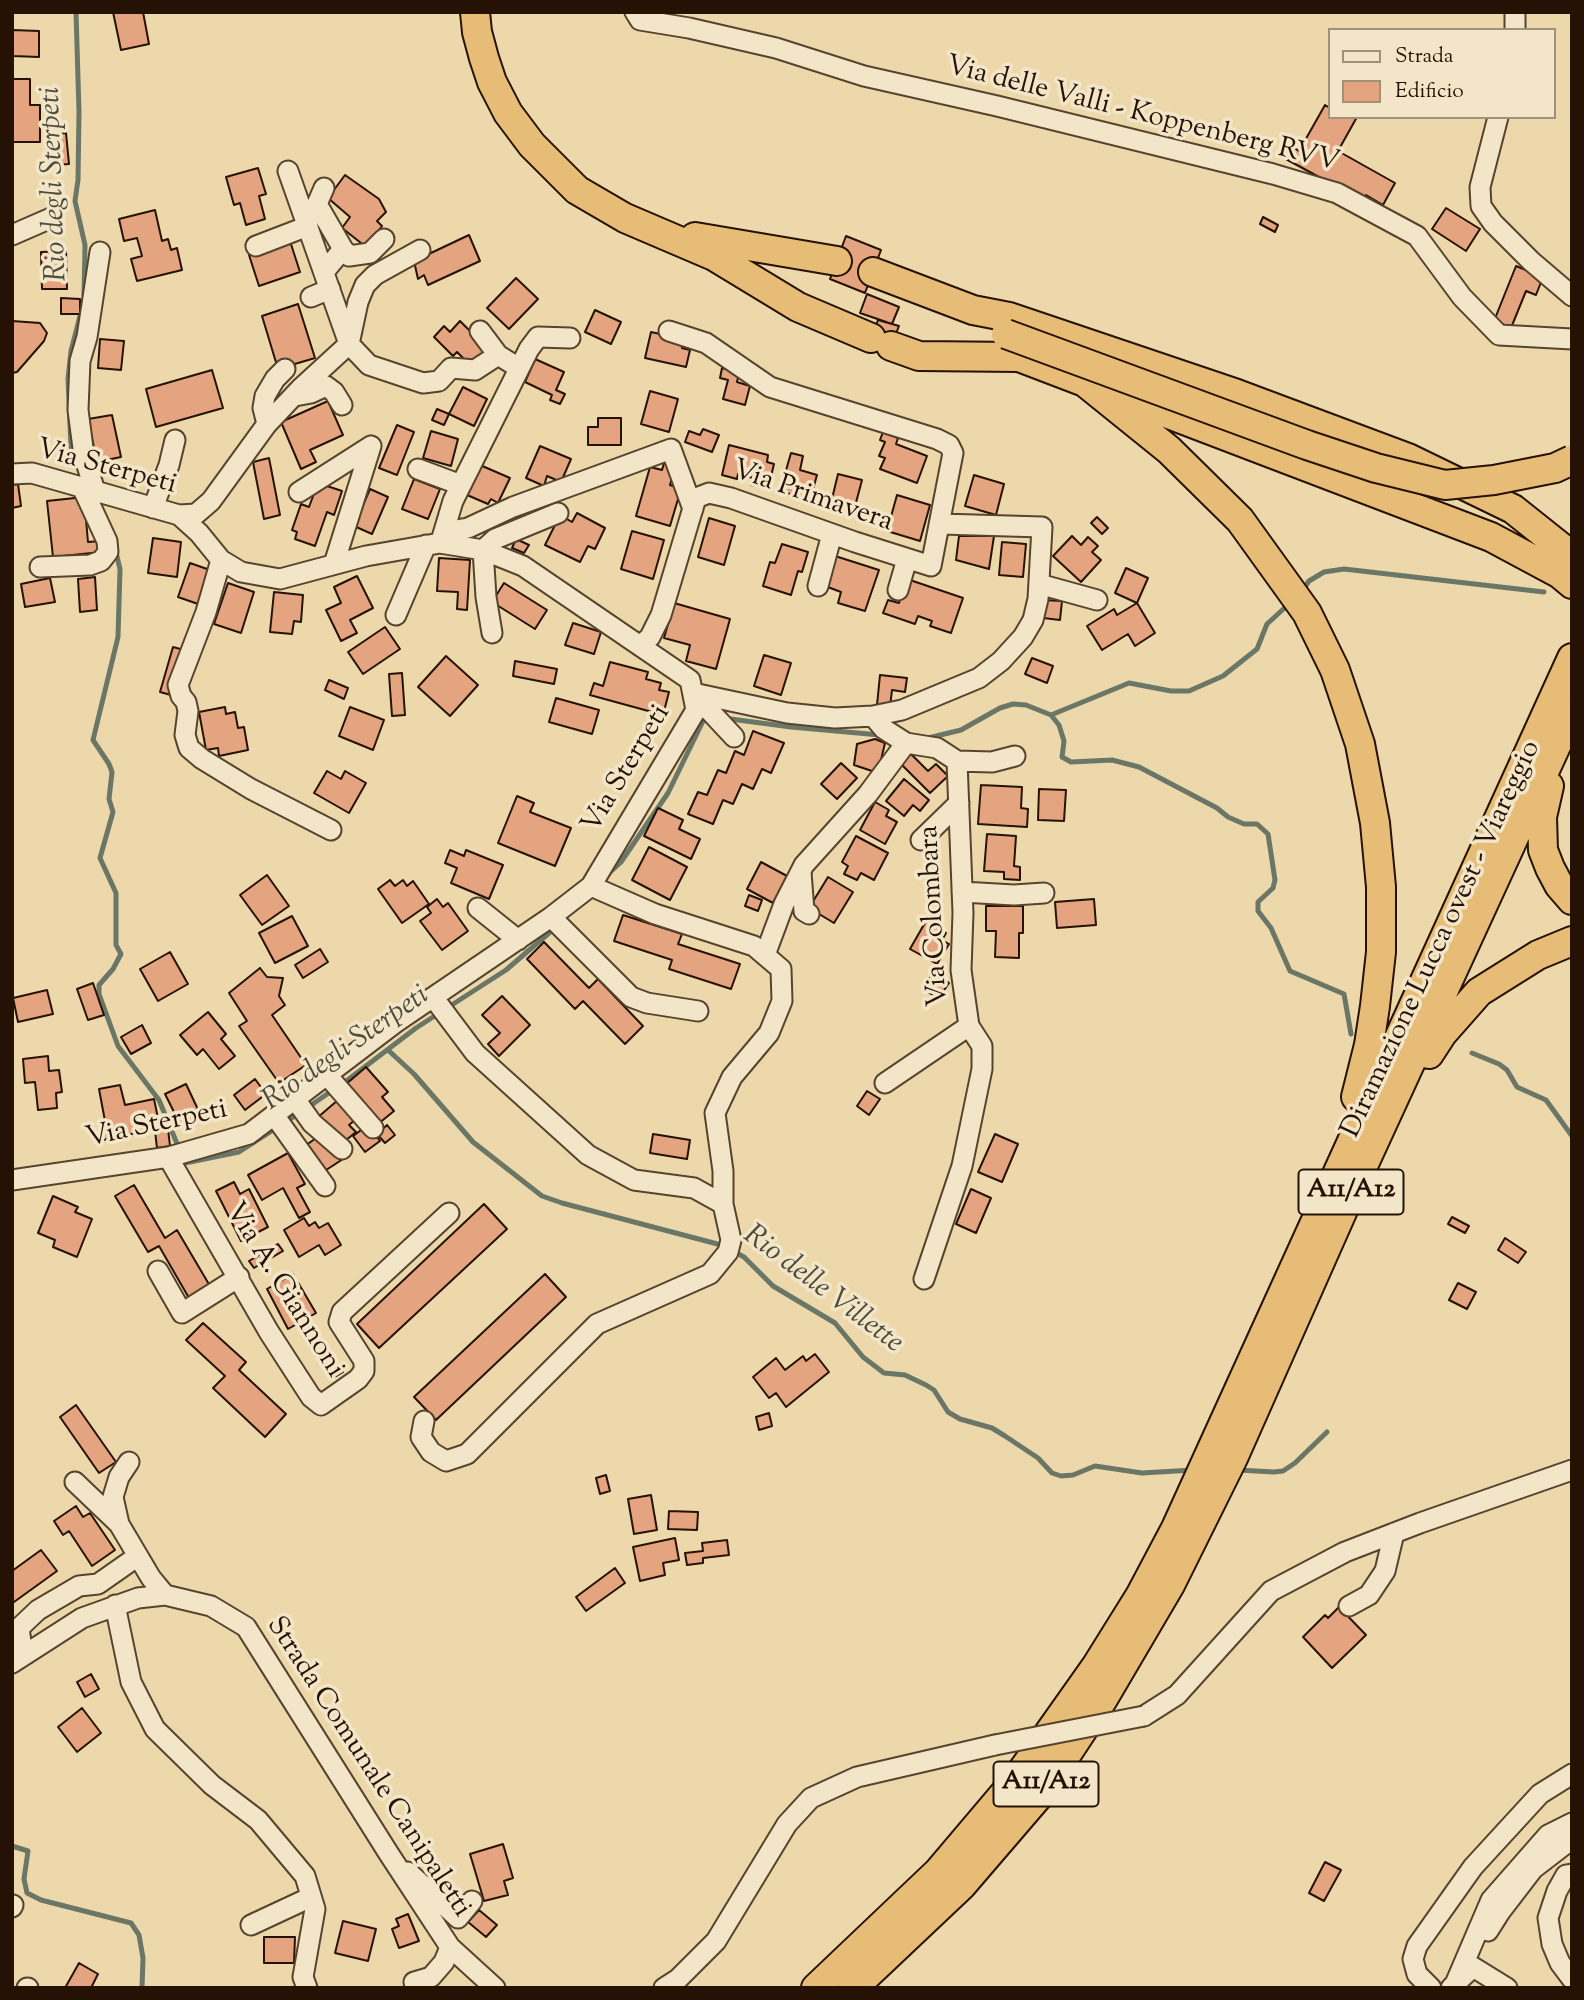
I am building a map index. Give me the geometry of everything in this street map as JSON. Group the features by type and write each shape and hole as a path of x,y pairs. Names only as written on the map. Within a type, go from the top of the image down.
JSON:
{"highway":[{"path":"475,12 477,32 492,82 508,113 532,145 577,190 625,219 714,256 797,307 881,342 919,356 1019,357 1491,537 1560,574 1572,584"},
{"path":"661,232 837,261"},
{"path":"873,272 973,310 1009,317 1282,411 1408,458 1513,509 1572,556"},
{"path":"973,310 1006,334 1376,468 1445,485 1494,480 1555,468 1572,460"},
{"path":"1086,383 1169,450 1240,520 1307,613 1335,670 1360,744 1375,822 1381,887 1381,952 1375,1006 1340,1191"},
{"name":"Diramazione Lucca ovest - Viareggio","path":"853,1988 950,1878 1015,1781 1108,1669 1170,1585 1208,1513 1250,1392 1434,985 1572,658"},
{"name":"Diramazione Lucca ovest - Viareggio","path":"1434,985 1572,711"},
{"path":"1572,725 1545,798 1542,834 1550,869 1572,900"},
{"path":"1340,1191 1441,1034 1459,1012 1479,992 1505,974 1538,955 1572,941"},
{"name":"Diramazione Lucca ovest - Viareggio","path":"816,1988 950,1878"}],"street":[{"name":"Via delle Valli - Koppenberg RVV","path":"635,12 640,19 776,48 864,76 1261,171 1337,193 1417,236 1462,297 1499,335 1572,339"},
{"path":"1497,119 1479,187 1482,206 1493,223 1531,261 1572,296"},
{"path":"288,171 299,221 327,281 349,344 369,365 423,383 439,381 451,368 475,370 498,355"},
{"path":"324,188 317,204 349,256 370,253 384,239"},
{"path":"12,235 51,218"},
{"path":"256,246 299,221"},
{"path":"311,297 327,281 343,249"},
{"path":"178,515 196,514 211,501 267,424 349,344 358,302 365,285 375,275 421,250"},
{"path":"40,567 90,565 101,561 108,552 107,541 89,489 78,410 80,361 87,337 100,252"},
{"path":"480,331 498,355 519,368"},
{"name":"Via Primavera","path":"640,646 650,637 661,615 696,498 709,493 731,498 931,566 953,453 949,445 937,439 770,387 706,342 669,331"},
{"path":"397,615 437,540 453,501 529,349 538,337 570,338"},
{"path":"267,424 263,408 265,396 285,369"},
{"path":"293,397 326,386 334,392 342,405"},
{"path":"153,508 175,440"},
{"path":"299,492 371,446 334,564"},
{"path":"437,540 513,507 671,449 693,509"},
{"path":"418,469 461,485"},
{"name":"Via Sterpeti","path":"12,474 32,473 178,515 199,533 221,560 241,572 280,579 437,540 483,550 523,566 690,680 696,710 595,888 555,922 518,940 440,1006 301,1107 279,1122 249,1134 175,1156 12,1180"},
{"path":"492,633 483,550 495,540 558,513"},
{"path":"693,693 787,713 835,718 873,716 902,710 979,678 1001,661 1023,637 1033,620 1039,584 1042,527 941,524"},
{"path":"818,586 832,534"},
{"path":"898,590 907,559"},
{"path":"221,560 206,612 178,685 188,711 186,735 189,748 251,789 331,830"},
{"path":"1039,584 1097,600"},
{"path":"693,693 728,731"},
{"path":"873,716 884,729 903,740 937,748 957,761 992,761 1015,756"},
{"path":"765,955 784,904 801,870 826,838 868,794 903,740"},
{"name":"Via Colombara","path":"923,1279 962,1166 982,1069 982,1046 969,1026 961,970 962,892 957,761"},
{"path":"921,839 959,803"},
{"path":"801,870 804,911 809,914"},
{"path":"424,1421 421,1437 431,1452 446,1461 467,1454 597,1324 710,1274 729,1246 715,1113 732,1077 769,1033 782,1001 781,969 754,946 655,914 595,888"},
{"path":"962,892 1014,895 1044,893"},
{"path":"478,908 518,940"},
{"path":"555,922 631,997 647,1003 698,1011"},
{"path":"440,1006 475,1054 588,1155 634,1181 694,1188 723,1204"},
{"path":"885,1083 969,1026"},
{"path":"334,1083 373,1128"},
{"path":"301,1107 312,1124 342,1149"},
{"path":"279,1122 325,1186"},
{"name":"Via A. Giannoni","path":"175,1156 269,1332 311,1397 321,1405 358,1379 364,1371 364,1361 339,1322 342,1312 449,1213"},
{"path":"158,1271 182,1313 239,1277"},
{"path":"119,1524 113,1497 119,1477 129,1462"},
{"path":"664,1988 716,1941 787,1824 811,1798 857,1777 995,1745 1144,1716 1177,1695 1271,1591 1345,1552 1572,1470"},
{"path":"75,1482 119,1524 151,1578 165,1595"},
{"path":"1349,1606 1368,1595 1385,1571 1394,1533"},
{"name":"Strada Comunale Canipaletti","path":"19,1659 19,1628 38,1610 79,1586 98,1584 138,1556"},
{"name":"Strada Comunale Canipaletti","path":"19,1659 82,1618 138,1598 165,1595 211,1606 246,1627 450,1947 495,1988"},
{"path":"115,1605 131,1682 155,1729 212,1785 258,1820 305,1876 315,1909 303,1977 307,1988"},
{"path":"1431,1988 1417,1974 1413,1959 1417,1946 1473,1867 1540,1794 1572,1774"},
{"path":"1453,1986 1491,1900 1548,1835 1572,1823"},
{"path":"1453,1986 1473,1967 1485,1936 1533,1869 1572,1839"},
{"path":"395,1863 458,1918 472,1901"},
{"path":"1572,1874 1566,1875 1557,1891 1548,1917 1552,1944 1560,1963 1572,1979"},
{"path":"251,1925 311,1897"},
{"path":"414,1982 431,1977 444,1962 450,1947"},
{"path":"1473,1967 1507,1988"}],"building":[{"path":"113,12 143,12 149,44 121,50"},
{"path":"12,30 39,31 39,57 12,56"},
{"path":"12,79 30,79 30,105 40,105 40,142 12,142"},
{"path":"1325,105 1328,107 1328,119 1356,119 1338,151 1395,183 1383,205 1366,195 1363,201 1284,158 1291,146 1299,151"},
{"path":"66,133 69,164 55,165 52,135"},
{"path":"258,168 266,194 259,196 265,219 246,225 240,203 234,205 226,177"},
{"path":"345,175 379,199 386,212 377,221 382,226 366,247 342,228 350,217 328,198"},
{"path":"1446,208 1480,229 1466,251 1432,229"},
{"path":"155,210 162,241 168,239 171,250 177,248 182,270 137,281 131,259 142,256 137,238 124,241 119,219"},
{"path":"1263,217 1278,225 1275,232 1260,224"},
{"path":"469,235 480,261 428,285 424,275 418,279 414,261"},
{"path":"846,236 881,250 865,293 830,279"},
{"path":"290,241 300,272 259,286 249,255"},
{"path":"66,251 67,289 42,289 41,252"},
{"path":"1516,266 1543,277 1536,295 1526,291 1511,328 1494,321"},
{"path":"516,278 538,299 509,329 487,308"},
{"path":"867,294 899,307 892,324 860,313"},
{"path":"61,298 80,299 80,314 61,314"},
{"path":"298,304 315,358 278,369 262,316"},
{"path":"595,310 621,322 611,344 585,332"},
{"path":"878,320 899,326 889,351 869,343"},
{"path":"12,321 40,323 47,333 44,341 17,372 12,373"},
{"path":"460,321 489,350 472,367 457,352 453,356 434,337 444,326 450,332"},
{"path":"651,332 684,339 682,348 690,350 686,367 645,358"},
{"path":"100,339 124,341 121,370 98,368"},
{"path":"535,359 564,372 556,390 565,394 560,404 550,400 552,395 525,382"},
{"path":"722,368 739,373 737,382 750,386 745,405 723,399 728,380 720,378"},
{"path":"212,370 223,408 156,427 146,389"},
{"path":"463,387 487,399 474,426 449,414"},
{"path":"650,391 678,399 669,432 641,424"},
{"path":"328,401 343,435 310,450 316,462 301,469 281,422"},
{"path":"437,409 449,414 444,425 432,420"},
{"path":"112,415 121,457 97,462 88,419"},
{"path":"598,418 621,418 621,445 588,445 588,427 598,427"},
{"path":"397,425 414,432 397,475 379,468"},
{"path":"703,429 719,435 712,452 685,442 689,431 700,435"},
{"path":"431,431 458,439 451,466 423,458"},
{"path":"883,432 898,438 896,444 927,456 917,483 880,469 885,458 879,456 885,442 880,440"},
{"path":"729,445 768,455 767,462 774,464 768,489 751,485 753,478 738,474 737,479 722,475"},
{"path":"540,446 571,459 561,482 547,476 544,486 526,478"},
{"path":"791,453 803,456 800,470 817,475 810,500 780,491"},
{"path":"269,458 280,515 264,519 253,462"},
{"path":"665,460 676,464 670,485 681,489 670,526 636,516 650,467 662,470"},
{"path":"480,465 510,478 498,503 491,499 488,504 467,495"},
{"path":"838,474 862,480 853,514 830,507"},
{"path":"974,475 1004,484 996,515 965,506"},
{"path":"414,479 440,489 428,519 402,509"},
{"path":"318,483 342,491 334,515 327,512 315,546 295,539 297,532 292,530 301,504 309,507"},
{"path":"18,484 21,506 12,508 12,485"},
{"path":"370,489 388,497 372,534 354,526"},
{"path":"897,495 930,505 920,541 887,531"},
{"path":"84,497 88,542 100,541 101,552 53,557 47,501"},
{"path":"577,513 605,528 595,549 588,546 580,562 545,545 560,515 572,522"},
{"path":"1097,517 1108,528 1102,534 1091,523"},
{"path":"709,518 735,526 724,565 698,557"},
{"path":"632,531 664,540 653,579 621,569"},
{"path":"959,536 994,536 989,569 956,560"},
{"path":"1072,536 1081,545 1088,537 1098,546 1092,552 1101,560 1081,582 1053,556"},
{"path":"153,538 181,542 177,577 148,573"},
{"path":"516,539 529,545 524,553 512,548"},
{"path":"1002,542 1026,544 1023,577 999,575"},
{"path":"782,544 808,552 802,572 798,571 791,595 763,586 770,562 775,563"},
{"path":"835,556 879,570 865,611 838,603 841,592 825,586"},
{"path":"439,558 470,560 467,610 457,609 458,592 437,591"},
{"path":"190,563 210,570 198,604 178,597"},
{"path":"1126,568 1148,578 1137,603 1115,593"},
{"path":"357,576 373,608 350,620 357,633 341,641 326,610 341,603 334,587"},
{"path":"95,577 97,610 80,612 78,579"},
{"path":"50,578 55,602 25,607 21,584"},
{"path":"907,579 963,598 951,633 930,626 932,621 918,616 915,624 883,613 888,600 899,603"},
{"path":"228,583 254,592 241,633 214,624"},
{"path":"504,583 547,610 535,629 492,602"},
{"path":"274,592 303,595 301,622 294,621 292,634 270,632"},
{"path":"1044,600 1062,601 1060,620 1043,618"},
{"path":"674,603 730,619 716,669 686,661 690,645 664,638"},
{"path":"1137,603 1155,633 1135,646 1128,634 1102,650 1087,626 1114,609 1117,615"},
{"path":"573,623 601,632 594,654 565,645"},
{"path":"385,627 400,649 363,674 348,652"},
{"path":"173,647 184,650 171,695 160,692"},
{"path":"764,655 791,663 781,695 754,686"},
{"path":"446,656 478,685 450,716 418,687"},
{"path":"1032,658 1053,666 1047,683 1025,674"},
{"path":"515,661 557,669 554,684 513,676"},
{"path":"610,662 648,672 646,679 661,683 659,690 669,692 663,715 590,695 594,683 603,686"},
{"path":"402,673 405,715 392,716 389,674"},
{"path":"880,675 907,678 905,692 892,690 890,707 877,705"},
{"path":"329,680 348,688 344,699 325,690"},
{"path":"556,698 599,710 592,734 549,722"},
{"path":"225,707 226,714 235,712 238,728 244,727 248,750 219,756 218,748 206,750 199,712"},
{"path":"350,707 384,720 373,750 339,736"},
{"path":"753,731 784,743 771,773 762,769 753,789 742,784 733,804 723,800 713,824 688,814 698,792 707,795 718,770 726,773 735,751 744,755"},
{"path":"875,739 885,743 878,773 854,765 857,744"},
{"path":"911,754 928,771 936,764 948,776 930,793 900,763"},
{"path":"841,763 857,778 837,799 821,784"},
{"path":"327,771 341,779 345,771 366,783 349,813 314,793"},
{"path":"904,779 929,800 920,811 913,805 904,816 886,801"},
{"path":"981,785 1022,787 1021,808 1028,809 1027,827 978,824"},
{"path":"1039,789 1066,790 1064,821 1038,820"},
{"path":"517,796 534,803 530,812 571,828 555,866 498,843"},
{"path":"875,802 889,810 886,816 897,822 885,844 860,830"},
{"path":"658,808 683,820 679,829 700,839 691,859 644,836"},
{"path":"987,834 1016,836 1014,866 1020,867 1020,880 1004,879 1004,872 984,871"},
{"path":"856,836 888,853 874,880 861,873 857,880 844,874 848,866 842,862"},
{"path":"649,847 687,867 670,900 632,880"},
{"path":"450,850 464,856 466,850 503,865 489,899 451,883 457,868 445,863"},
{"path":"761,862 787,876 773,903 747,889"},
{"path":"267,875 289,906 262,925 240,895"},
{"path":"828,877 853,892 834,923 809,908"},
{"path":"390,880 395,886 403,880 407,886 413,881 429,904 402,923 378,889"},
{"path":"749,895 762,900 758,911 745,906"},
{"path":"437,899 443,907 448,903 468,931 442,950 420,921 431,913 427,907"},
{"path":"1094,899 1096,925 1057,928 1055,902"},
{"path":"986,906 1023,906 1019,958 995,957 996,931 986,931"},
{"path":"623,915 682,934 678,944 740,964 731,989 669,969 672,960 614,941"},
{"path":"292,916 308,946 275,963 259,933"},
{"path":"926,921 946,933 942,940 949,944 937,964 910,949"},
{"path":"544,942 589,988 598,979 643,1026 625,1044 583,1001 575,1009 527,959"},
{"path":"320,949 328,962 303,978 295,965"},
{"path":"170,952 188,984 158,1001 140,969"},
{"path":"260,968 267,977 283,978 279,996 285,1005 272,1015 306,1065 279,1083 239,1026 247,1021 229,993"},
{"path":"934,972 949,983 938,999 923,988"},
{"path":"93,983 104,1015 88,1020 77,989"},
{"path":"47,990 53,1014 18,1022 13,998"},
{"path":"502,996 530,1025 499,1056 488,1044 500,1033 482,1015"},
{"path":"208,1012 226,1034 221,1039 235,1056 219,1069 203,1049 197,1055 180,1035"},
{"path":"142,1025 151,1043 131,1054 121,1037"},
{"path":"48,1056 49,1071 59,1070 62,1092 56,1093 57,1108 38,1110 35,1082 25,1083 23,1059"},
{"path":"366,1067 388,1092 382,1097 394,1111 378,1124 345,1085"},
{"path":"255,1079 266,1094 245,1110 234,1095"},
{"path":"186,1084 202,1118 182,1128 165,1094"},
{"path":"120,1085 125,1105 154,1099 160,1128 103,1140 99,1122 105,1121 99,1089"},
{"path":"867,1091 880,1099 869,1115 857,1106"},
{"path":"338,1100 355,1120 349,1125 356,1132 340,1145 317,1118"},
{"path":"368,1125 380,1141 365,1152 353,1136"},
{"path":"387,1125 395,1135 385,1143 377,1134"},
{"path":"168,1129 170,1146 157,1148 155,1131"},
{"path":"653,1134 690,1140 687,1159 650,1153"},
{"path":"995,1134 1018,1144 1002,1182 978,1172"},
{"path":"319,1136 331,1141 343,1159 320,1174 302,1148"},
{"path":"288,1153 305,1184 297,1188 310,1212 299,1218 283,1188 262,1200 248,1175"},
{"path":"234,1182 240,1194 249,1189 268,1227 241,1241 216,1191"},
{"path":"134,1185 165,1238 177,1230 210,1286 189,1298 159,1246 148,1252 115,1196"},
{"path":"971,1189 991,1198 976,1233 956,1224"},
{"path":"53,1196 78,1207 75,1212 92,1219 77,1257 53,1247 55,1240 38,1233"},
{"path":"484,1204 507,1229 379,1348 357,1324"},
{"path":"1452,1217 1469,1226 1465,1233 1448,1224"},
{"path":"304,1218 309,1226 315,1222 319,1228 328,1223 341,1245 325,1255 319,1245 299,1257 284,1230"},
{"path":"1505,1238 1526,1252 1518,1263 1498,1250"},
{"path":"278,1244 283,1251 254,1268 249,1261"},
{"path":"293,1274 316,1313 288,1329 267,1289"},
{"path":"545,1274 566,1297 436,1420 414,1397"},
{"path":"1458,1283 1476,1292 1467,1309 1449,1300"},
{"path":"203,1323 246,1362 239,1370 286,1414 265,1437 213,1388 225,1376 186,1340"},
{"path":"815,1354 829,1372 786,1407 776,1393 769,1398 753,1377 776,1358 785,1370 803,1356 806,1361"},
{"path":"336,1362 343,1372 333,1378 327,1368"},
{"path":"76,1405 116,1462 99,1473 60,1417"},
{"path":"769,1413 772,1426 759,1430 756,1417"},
{"path":"606,1475 610,1491 600,1494 596,1478"},
{"path":"651,1495 657,1530 634,1534 628,1499"},
{"path":"76,1506 83,1517 90,1513 115,1550 92,1566 69,1531 63,1535 54,1521"},
{"path":"669,1511 698,1512 697,1530 668,1529"},
{"path":"675,1538 679,1560 663,1563 665,1575 640,1581 633,1547"},
{"path":"727,1540 729,1555 703,1558 703,1563 687,1565 685,1553 703,1551 702,1543"},
{"path":"41,1550 57,1571 14,1602 12,1571"},
{"path":"615,1568 625,1583 586,1611 576,1597"},
{"path":"1339,1607 1366,1635 1332,1668 1303,1637 1325,1615 1328,1618"},
{"path":"91,1674 99,1689 85,1697 77,1682"},
{"path":"82,1708 101,1733 77,1752 58,1727"},
{"path":"503,1844 513,1878 504,1881 508,1895 484,1901 470,1854"},
{"path":"1325,1862 1341,1870 1324,1901 1309,1893"},
{"path":"479,1910 497,1925 486,1937 468,1922"},
{"path":"408,1914 419,1941 399,1948 392,1929 399,1926 396,1919"},
{"path":"343,1921 376,1929 368,1961 335,1953"},
{"path":"264,1937 295,1937 294,1963 264,1963"},
{"path":"79,1963 98,1974 91,1988 65,1988"}],"waterway":[{"name":"Rio degli Sterpeti","path":"76,12 79,112 75,201 85,245 84,295"},
{"name":"Rio degli Sterpeti","path":"77,463 71,447 68,379 71,351 82,308"},
{"name":"Rio degli Sterpeti","path":"115,548 120,569 118,637 93,740 112,772 109,799 113,812 100,858 116,893 116,945 121,954 113,969 99,985 99,994 118,1046 159,1100 185,1163 239,1152 298,1114"},
{"name":"Rio degli Sterpeti","path":"1302,591 1309,581 1324,572 1344,569 1544,592"},
{"name":"Rio degli Sterpeti","path":"1051,715 1129,683 1171,691 1189,691 1223,676 1257,649 1267,624 1290,603"},
{"path":"928,738 961,730 1000,708 1013,704 1026,705 1051,715 1059,725 1064,741 1062,757 1071,762 1112,760 1139,767 1217,808 1228,817 1244,824 1257,824 1268,834 1275,880 1273,888 1258,902 1258,911 1271,928 1290,971 1344,994 1351,1034"},
{"name":"Rio degli Sterpeti","path":"607,875 621,862 668,793 706,715"},
{"name":"Rio degli Sterpeti","path":"723,718 880,735"},
{"name":"Rio degli Sterpeti","path":"341,1085 416,1028 506,970 556,927"},
{"name":"Rio delle Villette","path":"388,1050 414,1074 473,1142 542,1196 725,1246"},
{"path":"1472,1053 1499,1064 1507,1070 1517,1087 1546,1100 1572,1136"},
{"name":"Rio degli Sterpeti","path":"307,1108 333,1090"},
{"name":"Rio delle Villette","path":"733,1251 744,1257 773,1286 835,1323 863,1357 884,1373 905,1375 926,1385 934,1390 948,1412 960,1419 992,1428 1038,1458 1052,1473 1061,1476 1073,1475 1095,1466 1142,1473 1193,1470"},
{"name":"Rio delle Villette","path":"1238,1470 1283,1471 1327,1432"},
{"path":"12,1846 28,1851 24,1879 27,1893 41,1900 131,1923 139,1935 143,1958 142,1988"}]}
